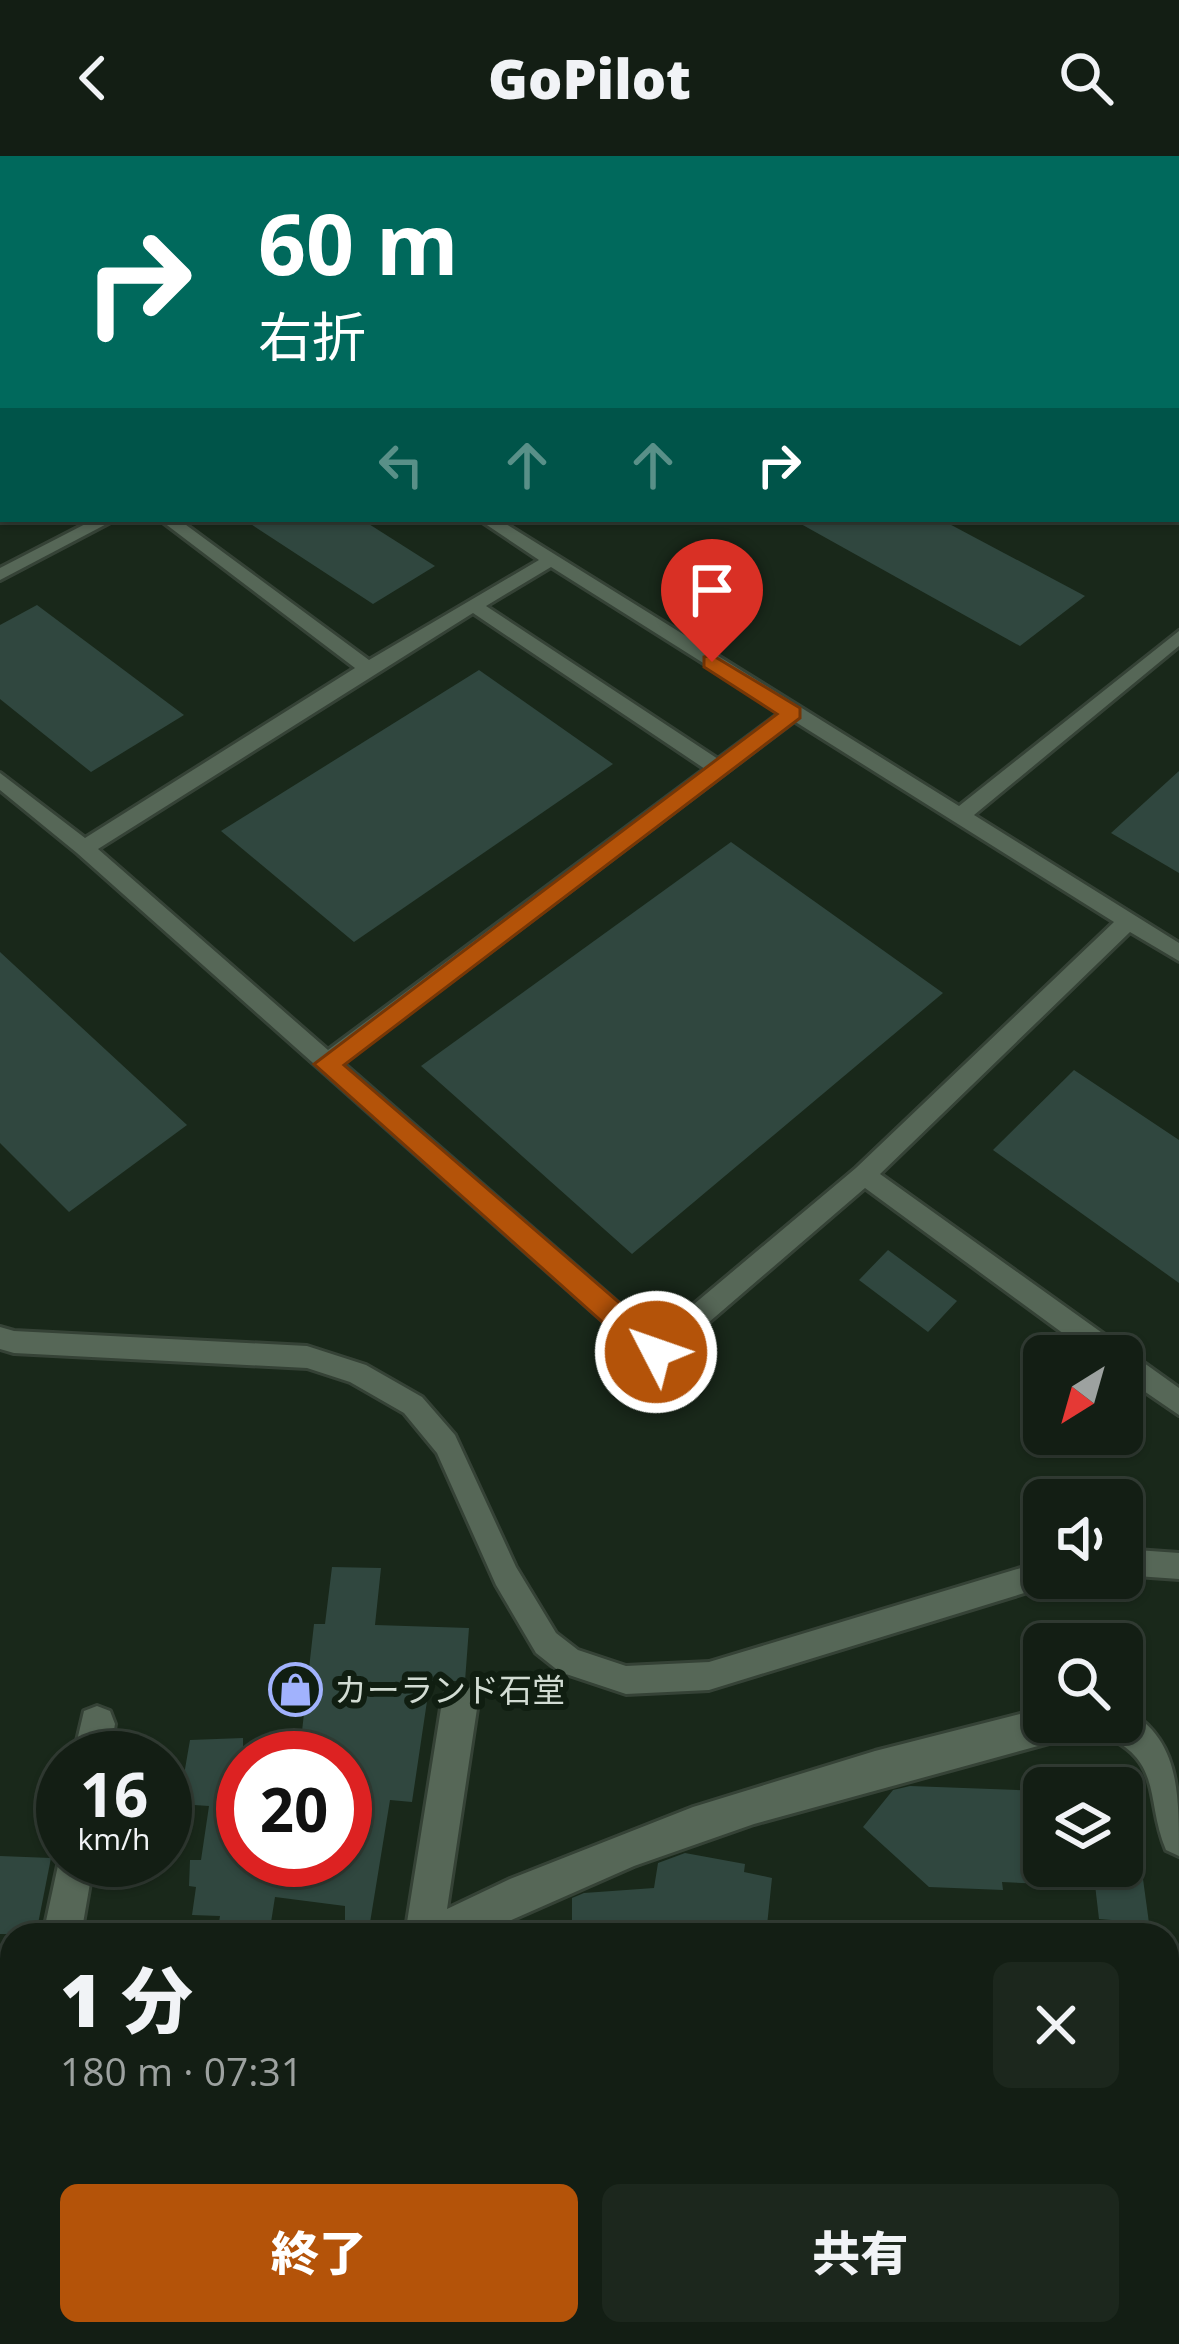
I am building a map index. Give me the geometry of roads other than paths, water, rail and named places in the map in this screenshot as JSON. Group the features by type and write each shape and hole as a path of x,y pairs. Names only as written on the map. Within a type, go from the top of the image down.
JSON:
{"street":[{"path":"426,1923 460,1702"},
{"path":"459,1923 653,1839 907,1758 1023,1731"},
{"path":"1143,1734 1164,1758 1179,1837"},
{"path":"64,1923 70,1887"}],"lane":[{"path":"0,575 103,522"},
{"path":"171,522 368,668"},
{"path":"491,522 1179,952"},
{"path":"84,848 368,668 551,560"},
{"path":"473,605 718,768"},
{"path":"958,817 1179,637"},
{"path":"326,1064 792,713"},
{"path":"0,780 84,848 656,1352 864,1175 1128,922"},
{"path":"0,809 20,798"},
{"path":"864,1175 1085,1335"},
{"path":"0,1338 307,1357 357,1373 413,1405 446,1444 506,1576 546,1642 570,1662 626,1680 709,1676 1023,1580"},
{"path":"1143,1377 1179,1403"},
{"path":"1143,1563 1179,1566"}],"place":[{"name":"カーランド石堂","path":"295,1690"}]}
